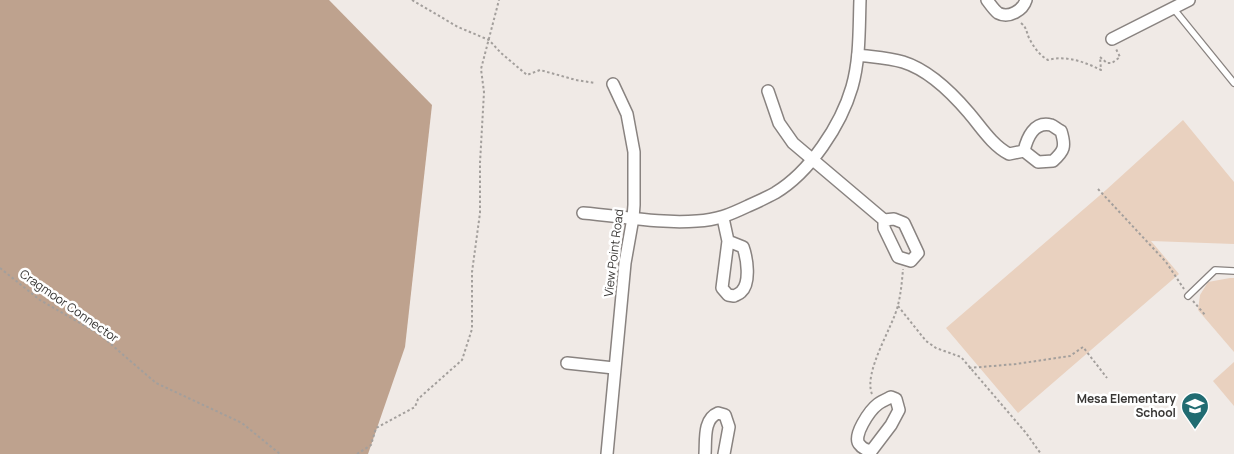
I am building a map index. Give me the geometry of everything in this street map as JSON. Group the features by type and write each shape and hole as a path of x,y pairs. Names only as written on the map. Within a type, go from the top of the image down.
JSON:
{"street":[{"path":"583,213 681,222 698,221 724,218 776,193 795,178 812,160 833,130 845,107 858,55 860,0"},
{"path":"987,0 998,13 1006,15 1024,7 1026,0"},
{"path":"1112,39 1189,0"},
{"path":"858,55 903,62 923,72 947,89 957,99 999,149 1008,154 1024,151"},
{"name":"View Point Road","path":"607,454 625,263 633,218 634,152 627,114 613,84"},
{"path":"768,91 779,123 793,143 884,220 894,219 904,223 918,253 911,262 898,257 884,228 884,220"},
{"path":"724,218 728,241"},
{"path":"567,363 614,368"},
{"path":"892,396 896,399 899,410 891,425 870,453 859,445 857,440 858,434 863,423 876,405 892,396"},
{"path":"705,454 707,422 713,415 718,413 725,415 729,427 724,454"}],"lane":[{"path":"1173,8 1234,83"},
{"path":"1188,296 1215,270 1234,271"}],"path":[{"path":"412,0 458,27 489,40 500,53 527,74 540,70 594,84"},
{"path":"357,454 371,445 376,428 416,407 418,399 462,360 472,329 472,272 480,214 480,163 484,92 481,70 499,0"},
{"path":"1014,13 1025,27 1032,44 1042,57 1048,60 1062,57 1091,65 1101,70 1100,57 1107,63 1112,64 1120,57 1112,39"},
{"path":"1098,189 1166,262 1188,296 1206,316"},
{"path":"876,405 869,388 881,344 898,306 905,260"},
{"name":"Cragmoor Connector","path":"0,268 40,300 99,334 156,383 242,423 280,454"},
{"path":"898,306 926,341 936,348 961,357 1026,433 1041,454"},
{"path":"970,368 1016,364 1070,356 1083,347 1107,378"}],"shaded area":[{"path":"0,0 329,0 432,105 405,347 368,454 0,454"},
{"path":"1183,120 1234,182 1234,244 1151,241 1179,274 1018,413 946,328 1106,190"},
{"path":"1234,278 1234,352 1198,310 1200,295 1208,282"},
{"path":"1234,362 1234,406 1213,381"}],"place":[{"name":"Mesa Elementary School","path":"1195,430"}]}
